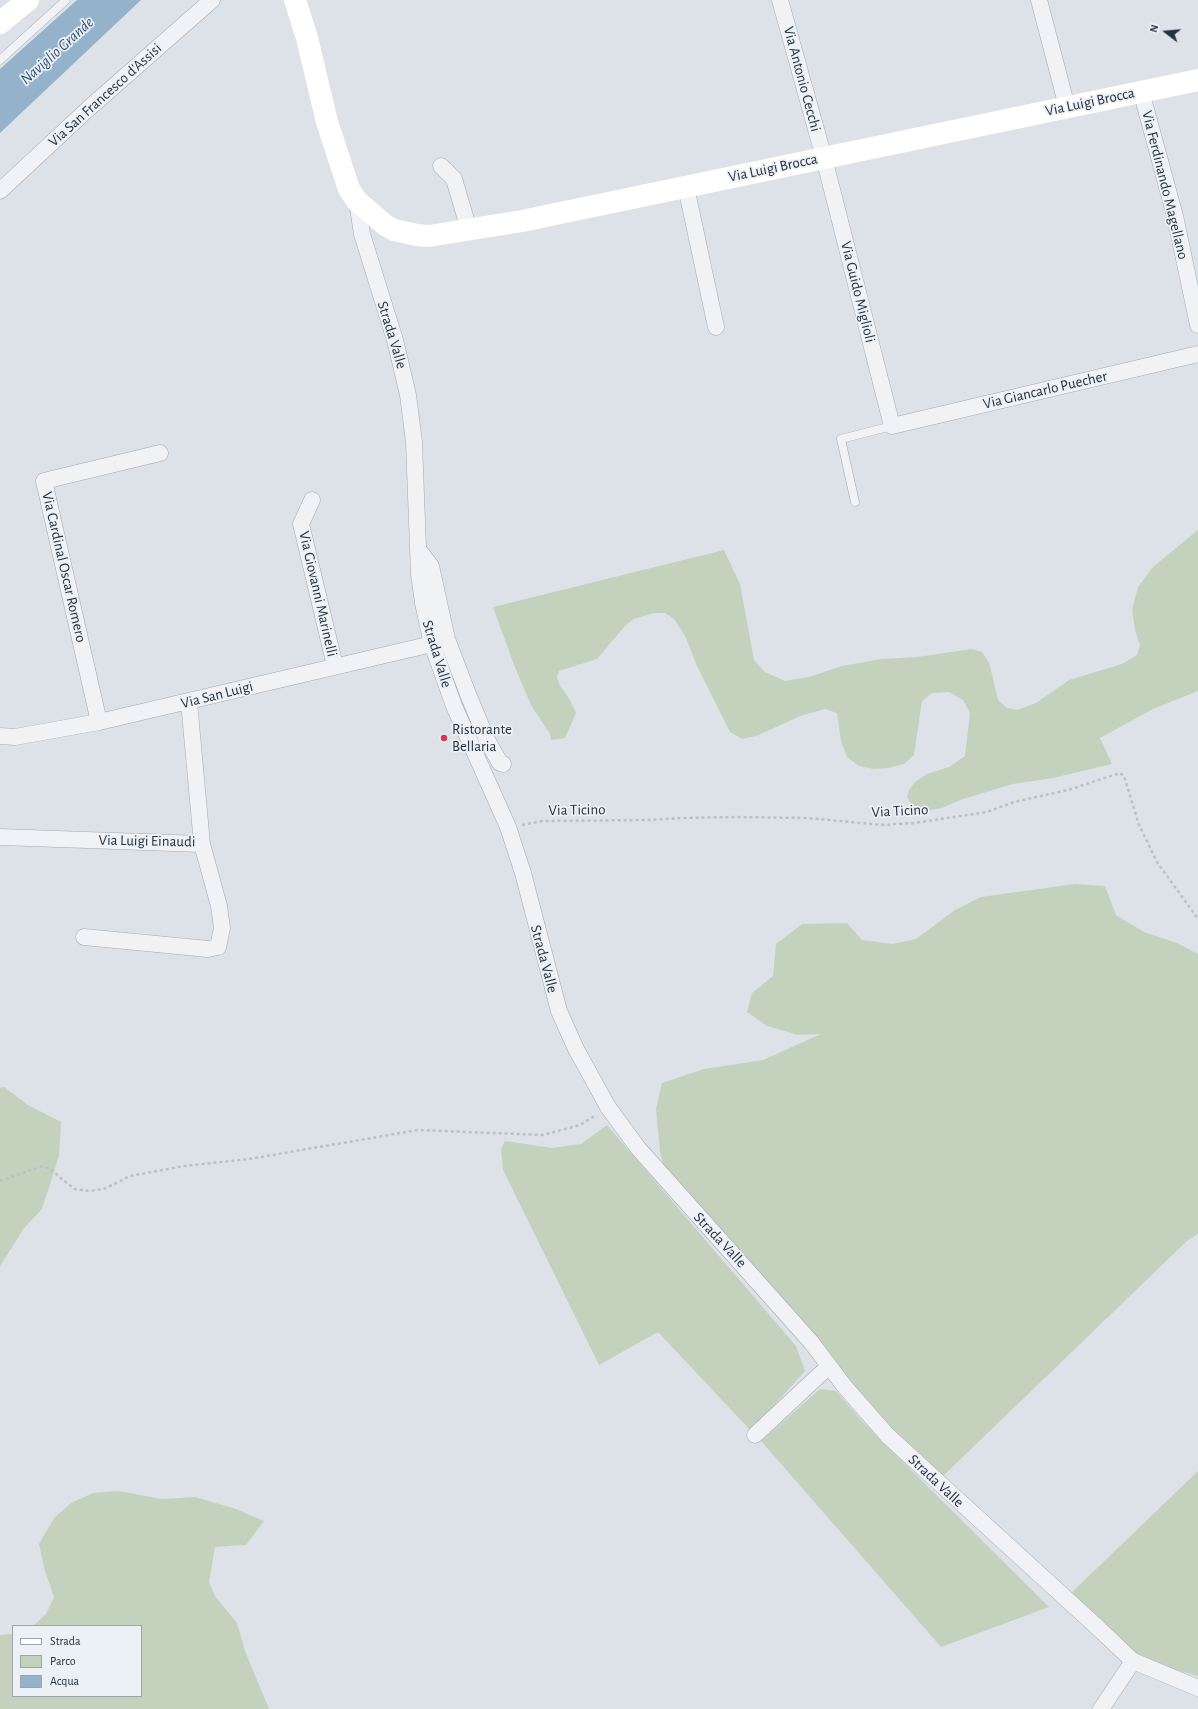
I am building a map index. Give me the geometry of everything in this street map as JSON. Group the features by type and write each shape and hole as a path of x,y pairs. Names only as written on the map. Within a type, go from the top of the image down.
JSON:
{"street":[{"path":"0,23 28,0"},
{"name":"Via San Francesco d'Assisi","path":"0,191 88,110 212,0"},
{"name":"Strada Valle","path":"295,0 307,38 327,122 349,189 357,202 362,234 395,340 408,396 414,442 418,549 423,603 432,644 454,706 508,827 523,873 559,1012 576,1049 608,1107 638,1148 688,1206 705,1222 770,1296 888,1436 1096,1626 1133,1662 1198,1688"},
{"name":"Via Antonio Cecchi","path":"780,0 824,158"},
{"path":"1038,0 1067,107"},
{"name":"Via Luigi Brocca","path":"357,202 385,225 394,230 407,234 429,236 522,221 1198,80"},
{"name":"Via Ferdinando Magellano","path":"1141,91 1175,216 1198,326"},
{"name":"Via Guido Miglioli","path":"824,158 892,426"},
{"path":"441,166 454,179 469,230"},
{"path":"686,187 716,327"},
{"name":"Via Giancarlo Puecher","path":"892,426 1198,354"},
{"name":"Via Cardinal Oscar Romero","path":"99,722 44,481 160,453"},
{"name":"Via Giovanni Marinelli","path":"312,500 301,524 335,666"},
{"path":"418,549 431,566 447,639 468,694 487,740 500,762 503,764"},
{"name":"Via San Luigi","path":"0,736 15,737 99,722 432,644"},
{"name":"Via Luigi Einaudi","path":"0,837 202,844 189,702"},
{"path":"84,936 208,949 218,947 222,928 220,906 202,844"},
{"path":"755,1435 829,1366"},
{"path":"1101,1709 1133,1662"}],"lane":[{"path":"0,60 66,0"},
{"path":"856,502 841,439 892,426"}],"path":[{"name":"Via Ticino","path":"508,827 542,821 648,820 715,817 808,818 882,825 914,823 987,812 1014,802 1068,790 1120,773 1124,776 1139,825 1157,862 1198,919"},
{"path":"0,1181 43,1166 53,1171 75,1189 89,1191 104,1188 130,1176 184,1166 250,1159 418,1130 543,1135 580,1125 608,1107"}],"green space":[{"path":"1198,530 1198,691 1153,709 1100,738 1112,764 1053,778 1013,784 963,799 942,808 925,811 912,805 907,797 909,790 915,782 927,774 949,767 965,756 970,713 963,700 949,692 932,693 922,701 914,755 904,764 888,768 874,769 859,766 847,757 841,741 837,713 825,709 803,715 756,736 742,739 730,732 697,666 686,638 674,619 665,613 654,613 634,619 625,626 597,659 559,671 557,677 560,686 570,700 576,713 565,738 551,740 550,734 531,705 514,665 493,607 724,550 740,584 754,660 765,672 785,681 809,677 842,666 881,659 917,657 972,649 982,652 989,662 998,700 1007,708 1017,710 1036,703 1069,680 1122,664 1137,655 1140,645 1135,630 1132,610 1138,587 1153,567"},
{"path":"1075,884 1105,886 1116,915 1144,932 1177,943 1198,954 1198,1234 1188,1240 940,1479 895,1435 665,1172 660,1152 656,1109 662,1083 704,1069 763,1060 821,1034 798,1035 767,1026 747,1012 752,993 773,976 776,944 802,924 847,923 862,940 893,944 916,939 955,910 981,897"},
{"path":"4,1087 28,1105 61,1122 59,1156 42,1209 25,1227 0,1266 0,1088"},
{"path":"607,1125 796,1346 805,1371 751,1431 658,1332 599,1365 503,1170 501,1149 505,1141 552,1148 581,1144"},
{"path":"820,1389 836,1391 863,1422 1049,1607 941,1647 761,1441"},
{"path":"1198,1471 1198,1676 1165,1667 1128,1649 1069,1595"},
{"path":"118,1491 162,1499 195,1497 236,1509 264,1521 246,1545 215,1547 209,1582 215,1596 237,1623 245,1651 269,1709 0,1709 0,1635 12,1634 12,1697 142,1697 142,1625 34,1625 46,1614 54,1597 45,1571 39,1544 54,1518 71,1503 93,1493"}],"water":[{"name":"Naviglio Grande","path":"77,0 141,0 0,133 0,69"}],"place":[{"name":"Ristorante Bellaria","path":"444,738"}]}
